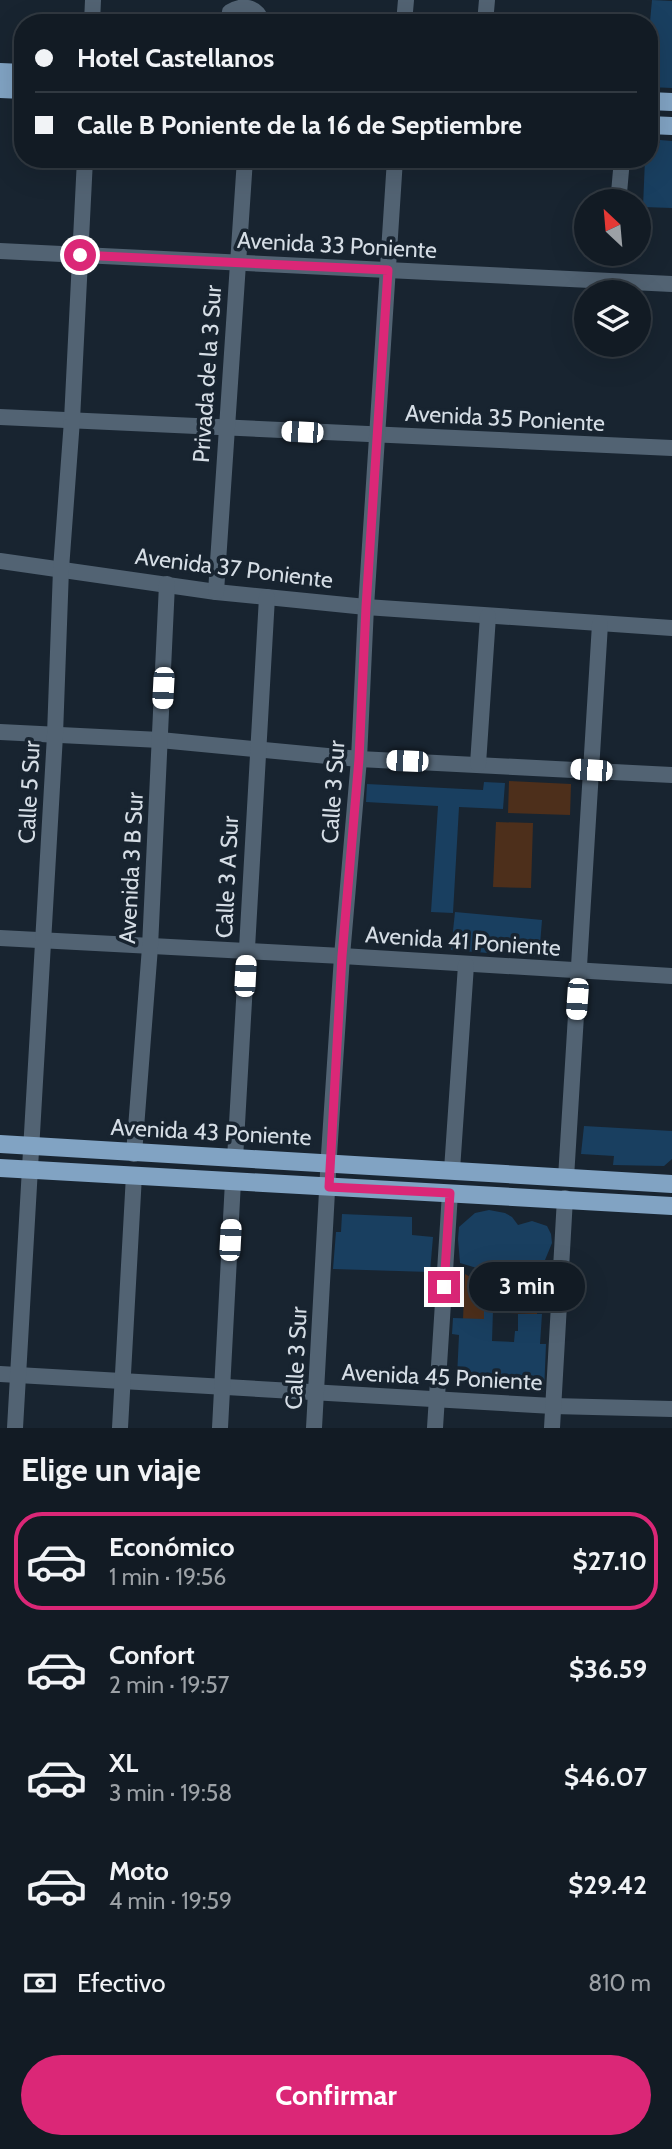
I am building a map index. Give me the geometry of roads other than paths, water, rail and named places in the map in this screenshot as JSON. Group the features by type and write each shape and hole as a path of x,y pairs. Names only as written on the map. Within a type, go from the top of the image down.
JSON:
{"main road":[{"name":"Avenida 43 Poniente","path":"0,1144 672,1184"},
{"name":"Avenida 43 Poniente","path":"0,1168 672,1206"}],"street":[{"path":"230,14 238,8 257,11 260,14"},
{"name":"Calle 5 Sur","path":"15,1428 85,168"},
{"name":"Privada de la 3 Sur","path":"216,592 244,168"},
{"name":"Calle 3 Sur","path":"314,1428 342,956 359,759 366,607 394,168"},
{"path":"619,189 621,168"},
{"name":"Avenida 33 Poniente","path":"0,251 672,284"},
{"name":"Avenida 35 Poniente","path":"0,418 672,448"},
{"name":"Avenida 37 Poniente","path":"0,561 216,592 366,607 672,628"},
{"name":"Avenida 3 B Sur","path":"134,1154 150,947 167,584"},
{"name":"Calle 3 A Sur","path":"235,1159 267,597"},
{"path":"478,764 488,616"},
{"path":"566,1178 600,624"},
{"path":"0,732 160,740 359,759 672,775"},
{"name":"Avenida 41 Poniente","path":"0,938 672,976"},
{"path":"453,1170 467,965"},
{"path":"120,1428 134,1175"},
{"path":"220,1428 233,1181"},
{"path":"435,1428 450,1193"},
{"path":"552,1428 565,1198"},
{"name":"Avenida 45 Poniente","path":"0,1374 553,1406 672,1409"}]}
